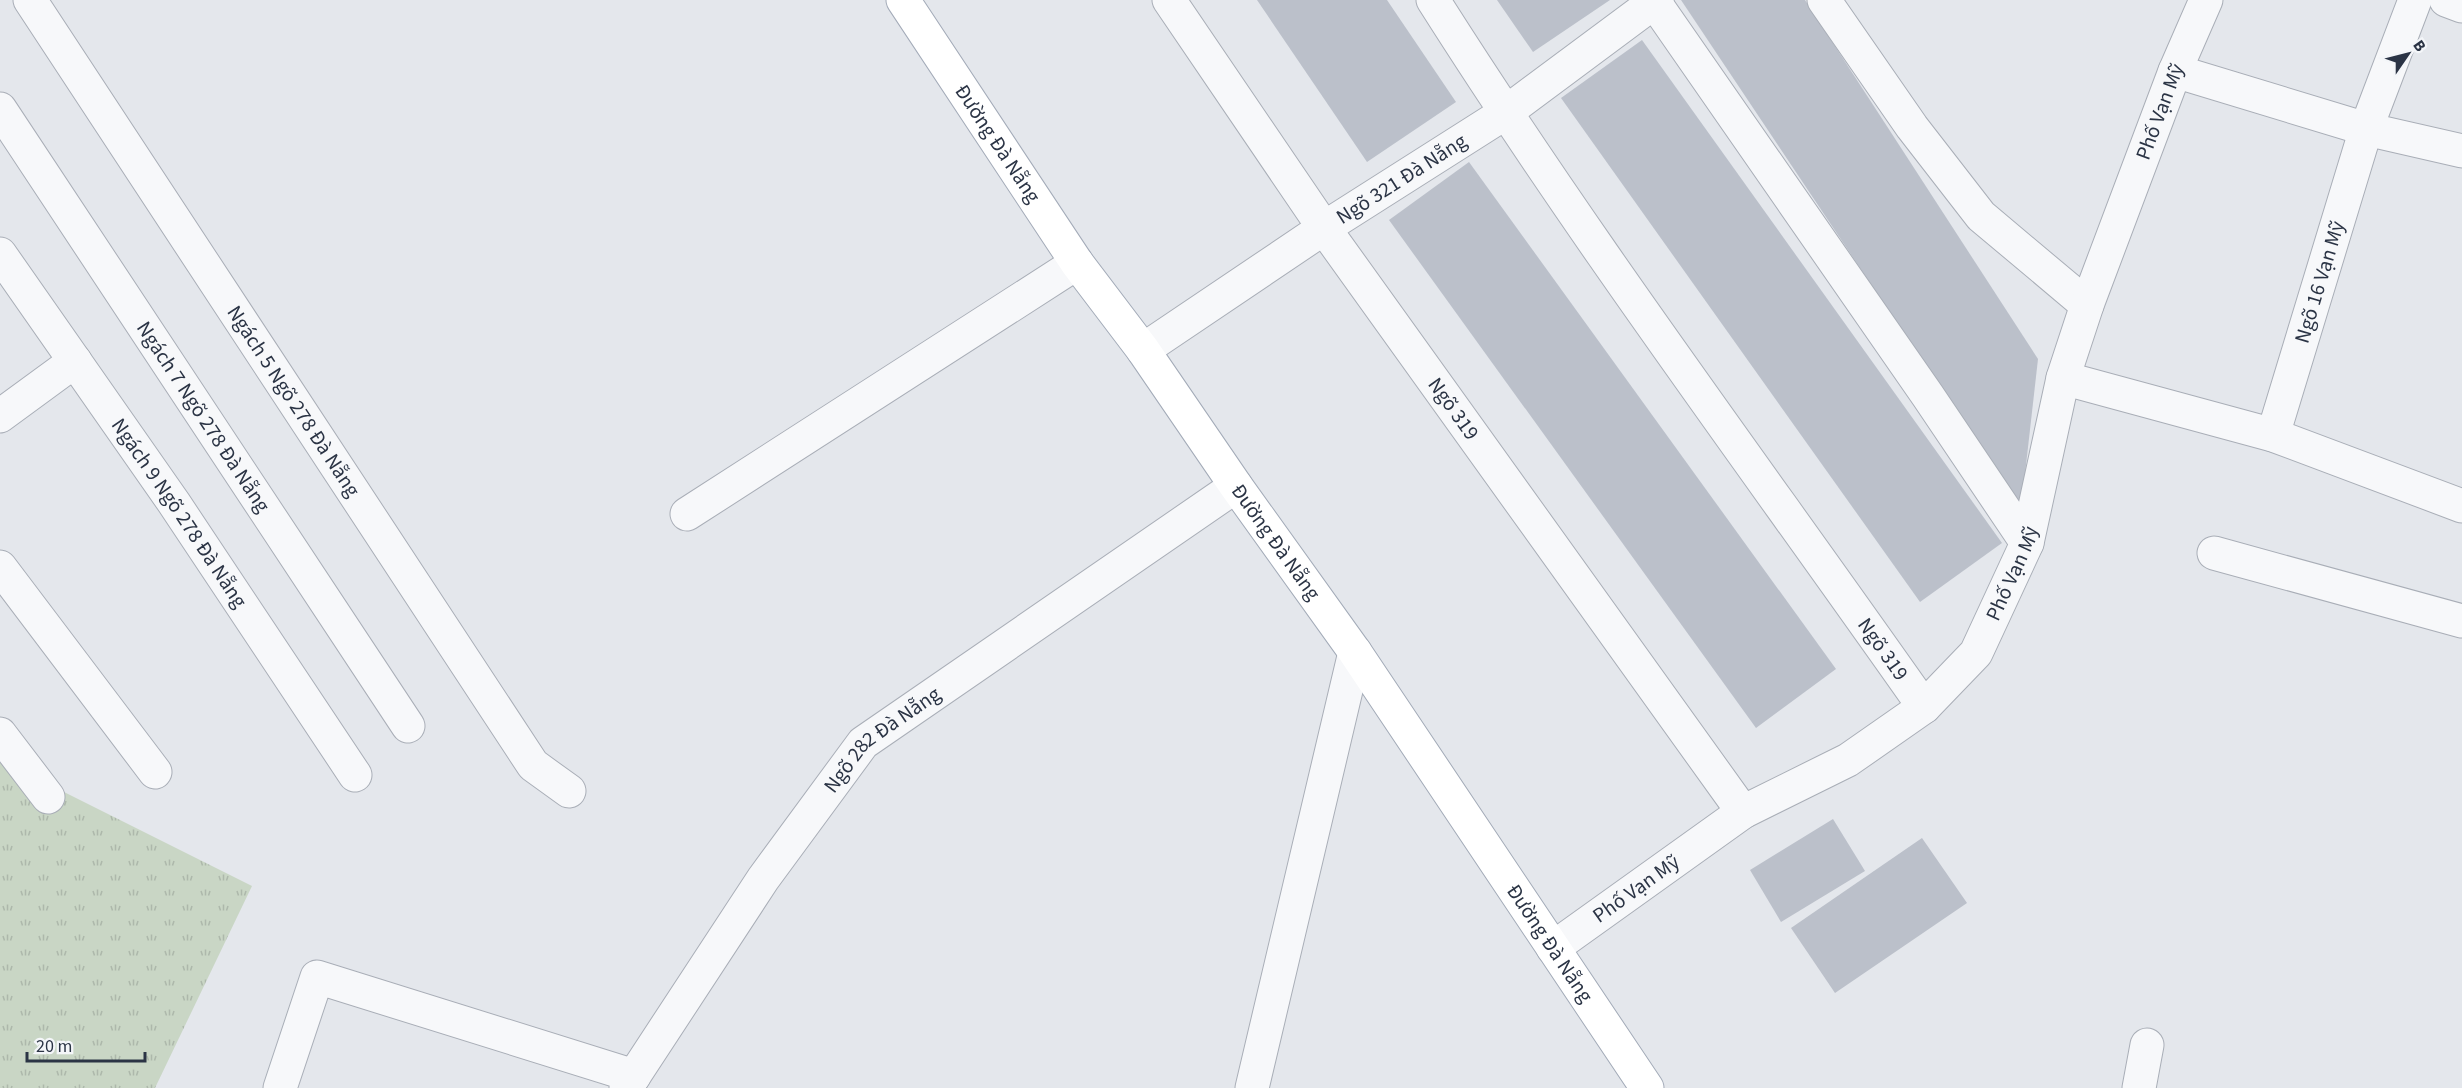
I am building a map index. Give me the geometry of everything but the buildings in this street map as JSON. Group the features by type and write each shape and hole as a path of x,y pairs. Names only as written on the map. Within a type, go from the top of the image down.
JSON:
{"main road":[{"name":"Đường Đà Nẵng","path":"903,0 1077,263 1143,350 1236,486 1355,652 1647,1088"}],"street":[{"name":"Ngách 5 Ngõ 278 Đà Nẵng","path":"30,0 533,765 569,791"},
{"name":"Ngõ 319","path":"1169,0 1323,228 1743,812"},
{"name":"Ngõ 319","path":"1433,0 1505,113 1678,362 1924,707"},
{"path":"1655,0 2027,543"},
{"name":"Ngõ 321 Đà Nẵng","path":"1143,350 1323,228 1505,113 1655,0"},
{"path":"1824,0 1912,127 1981,216 2087,305"},
{"name":"Phố Vạn Mỹ","path":"1553,948 1743,812 1848,760 1924,707 1976,653 2027,543 2063,378 2087,305 2175,71 2206,0"},
{"name":"Ngõ 16 Vạn Mỹ","path":"2273,435 2366,129 2415,0"},
{"path":"2446,0 2462,6"},
{"path":"2175,71 2366,129 2462,151"},
{"name":"Ngách 7 Ngõ 278 Đà Nẵng","path":"0,108 408,726"},
{"name":"Ngách 9 Ngõ 278 Đà Nẵng","path":"0,254 174,503 355,775"},
{"path":"687,514 1077,263"},
{"path":"0,416 75,362"},
{"path":"2063,378 2273,435 2462,506"},
{"name":"Ngõ 282 Đà Nẵng","path":"630,1082 763,879 863,743 1236,486"},
{"path":"2214,553 2462,621"},
{"path":"0,567 155,772"},
{"path":"1252,1088 1355,652"},
{"path":"0,734 48,797"},
{"path":"280,1088 317,977 630,1082"},
{"path":"2139,1088 2147,1045"}],"green space":[{"path":"0,760 252,886 155,1088 0,1088"}]}
